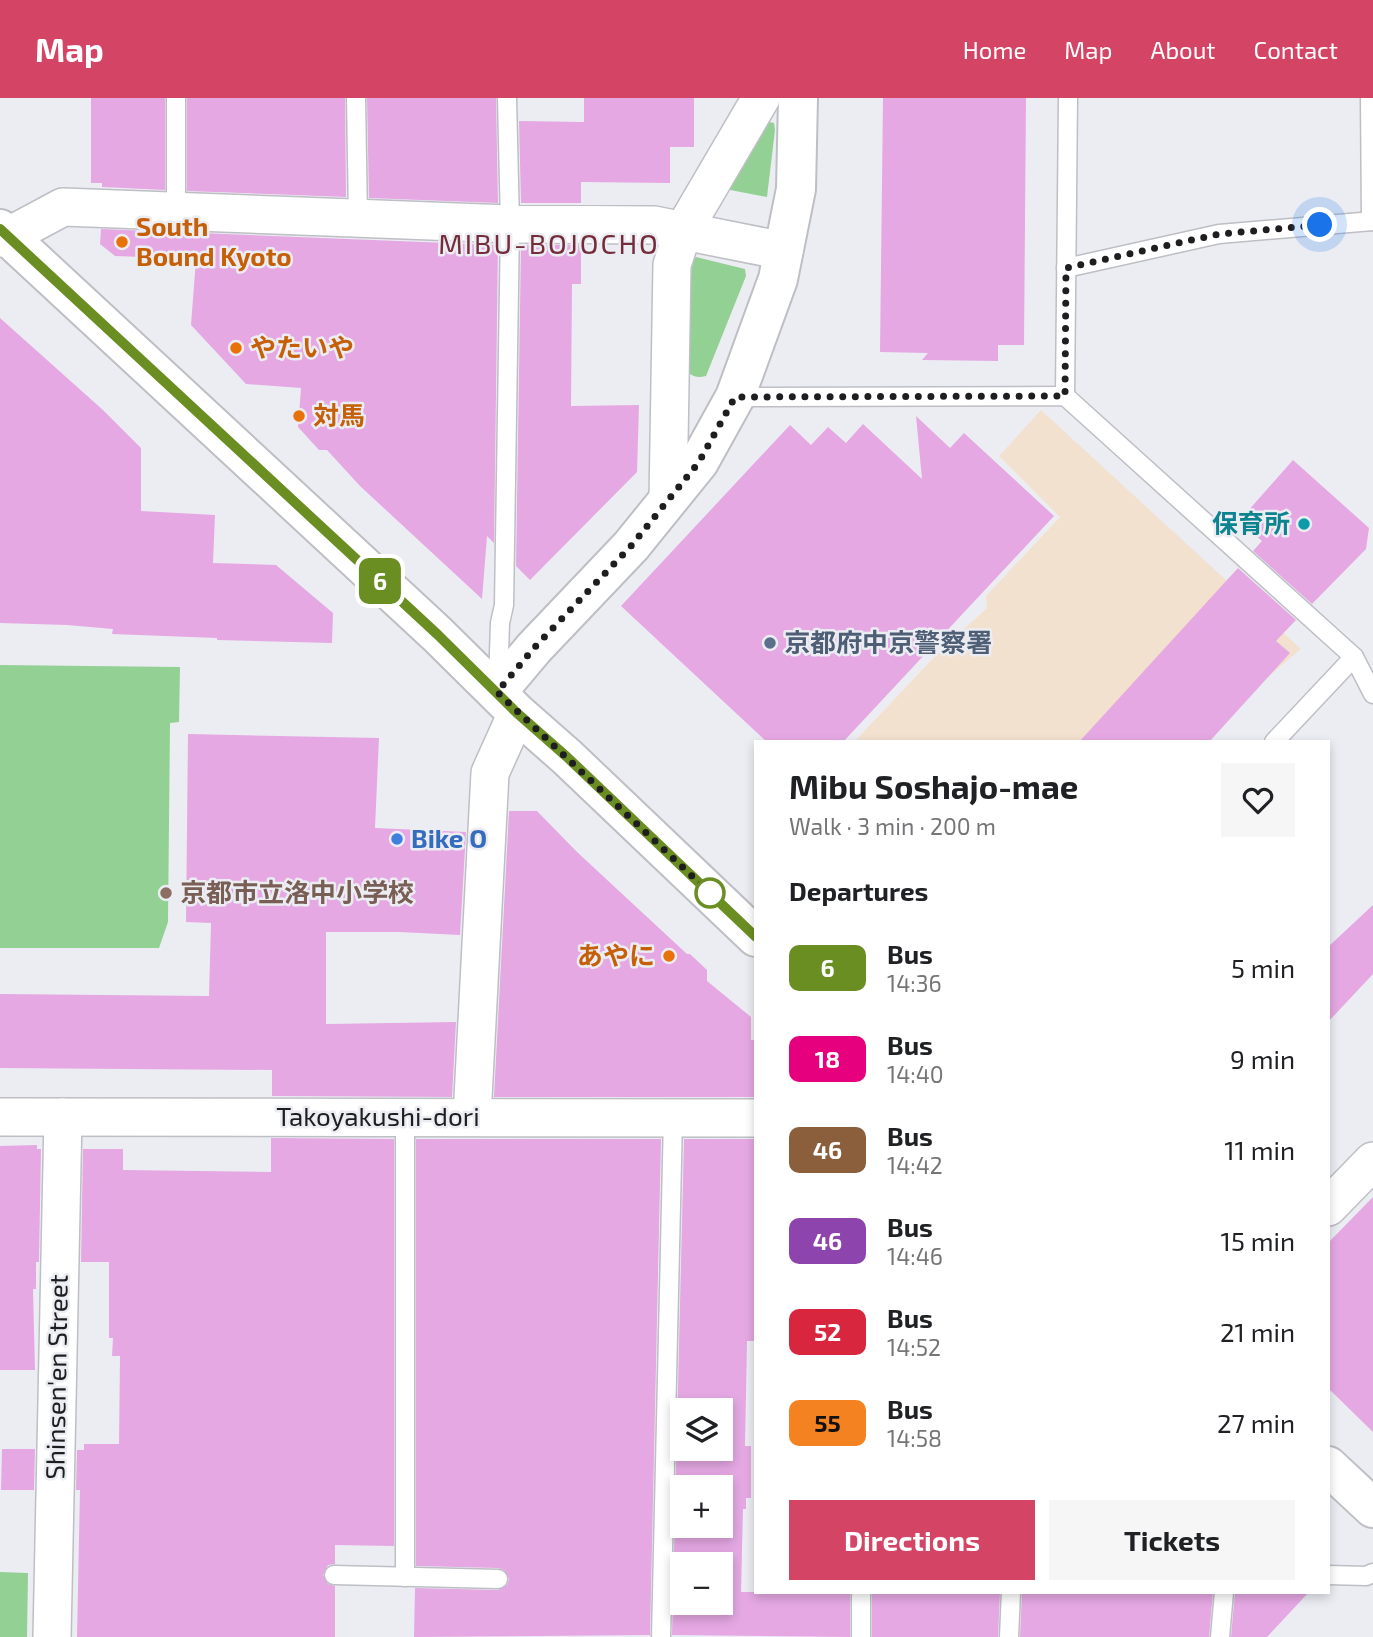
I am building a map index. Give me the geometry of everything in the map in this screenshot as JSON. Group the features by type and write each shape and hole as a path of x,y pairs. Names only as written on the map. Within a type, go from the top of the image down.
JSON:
{"street":[{"path":"667,500 672,265 682,230 761,98"},
{"path":"472,1117 490,773 507,702 534,648 631,546 699,462 735,397 778,279 784,251 796,189 798,98"},
{"path":"754,935 567,757 3,235 63,207 510,224 654,225 784,251"},
{"name":"Takoyakushi-dori","path":"0,1117 754,1118"},
{"name":"Shinsen'en Street","path":"52,1637 62,1117"},
{"path":"1330,1205 1373,1161"},
{"path":"1330,1468 1373,1508"}],"lane":[{"path":"176,98 176,212"},
{"path":"356,98 358,218"},
{"path":"507,702 500,623 504,605 510,224 508,98"},
{"path":"1065,396 1068,98"},
{"path":"1066,268 1219,234 1372,221 1370,98"},
{"path":"735,397 1065,396 1354,657 1373,694"},
{"path":"1276,740 1354,657"},
{"path":"405,1117 405,1577"},
{"path":"661,1637 673,1118"},
{"path":"1330,1575 1366,1576 1373,1573"},
{"path":"334,1575 498,1579"},
{"path":"861,1594 861,1637"},
{"path":"1009,1637 1011,1594"},
{"path":"1220,1637 1224,1594"}],"shaded area":[{"path":"1041,410 1301,649 1232,707 1202,740 856,740 940,651 987,608 986,596 1060,517 999,456"}],"green space":[{"path":"774,123 775,130 767,197 725,189 762,124"},
{"path":"696,257 745,269 746,276 706,376 700,377 693,376 686,370 692,262"},
{"path":"0,665 180,667 179,722 170,723 168,922 159,948 0,948"},
{"path":"0,1572 28,1573 27,1637 0,1637"}],"building":[{"path":"91,98 165,98 165,190 102,187 102,183 91,183"},
{"path":"187,98 345,98 346,197 187,191"},
{"path":"367,98 496,98 498,203 369,198"},
{"path":"584,98 694,98 694,147 670,147 670,183 581,182 581,203 521,203 519,121 584,122"},
{"path":"883,98 1026,98 1024,345 998,345 998,361 922,360 928,353 880,352"},
{"path":"101,229 498,245 494,543 487,536 482,599 360,486 327,450 319,450 298,427 301,388 246,384 191,325 196,259 115,256 100,244"},
{"path":"521,245 581,245 581,284 572,284 571,406 639,405 637,472 530,580 516,566"},
{"path":"0,318 103,410 141,448 141,511 215,515 213,563 276,565 333,613 332,643 112,634 113,629 0,623"},
{"path":"916,416 950,448 964,433 1054,516 845,740 765,740 621,606 790,425 811,445 828,427 846,443 863,424 922,479"},
{"name":"保育所","path":"1293,460 1369,528 1366,549 1312,604 1253,551 1262,541 1239,521"},
{"path":"1238,568 1296,620 1276,641 1290,653 1211,740 1081,740"},
{"path":"188,734 379,738 375,828 466,832 460,935 326,932 326,1024 456,1022 452,1097 272,1096 272,1070 0,1068 0,994 209,996 211,923 186,922"},
{"path":"509,811 537,811 577,852 707,970 707,981 751,1017 751,1040 754,1040 754,1097 494,1097"},
{"path":"1373,905 1373,974 1330,1020 1330,945"},
{"path":"271,1138 394,1139 394,1546 335,1545 335,1564 328,1565 323,1575 328,1584 335,1586 335,1637 77,1637 80,1490 76,1490 77,1450 84,1450 84,1444 119,1444 120,1356 112,1356 113,1338 109,1338 109,1262 81,1262 83,1149 123,1149 123,1170 271,1172"},
{"path":"416,1139 661,1139 650,1635 414,1637 415,1588 498,1590 507,1585 509,1579 504,1570 498,1568 416,1566"},
{"path":"684,1139 754,1139 754,1341 747,1341 745,1446 751,1446 751,1498 746,1498 746,1509 743,1509 741,1592 850,1594 850,1637 672,1635 672,1615 733,1615 733,1552 674,1552 674,1538 733,1538 733,1475 676,1475 676,1461 733,1461 733,1398 678,1398"},
{"path":"37,1145 37,1149 41,1149 39,1262 36,1262 36,1289 33,1289 35,1370 0,1370 0,1146"},
{"path":"1373,1197 1373,1432 1330,1390 1330,1241"},
{"path":"2,1449 35,1449 34,1490 1,1490"},
{"path":"872,1594 1000,1594 998,1637 872,1637"},
{"path":"1022,1594 1213,1594 1209,1637 1020,1637"},
{"path":"1235,1594 1307,1594 1267,1637 1231,1637"}],"bus line":[{"name":"6","path":"0,229 437,634 517,713 754,935"}],"place":[{"name":"South Bound Kyoto","path":"122,242"},
{"name":"やたいや","path":"236,348"},
{"name":"対馬","path":"299,416"},
{"name":"保育所","path":"1304,524"},
{"name":"京都府中京警察署","path":"770,643"},
{"name":"Bike O","path":"397,839"},
{"name":"京都市立洛中小学校","path":"166,893"},
{"name":"あやに","path":"669,956"}],"district":[{"name":"MIBU-BOJOCHO","path":"549,244"}],"route":[{"path":"710,893 497,692 534,648 631,546 699,462 735,397 1065,396 1066,268 1219,234 1320,225"}]}
